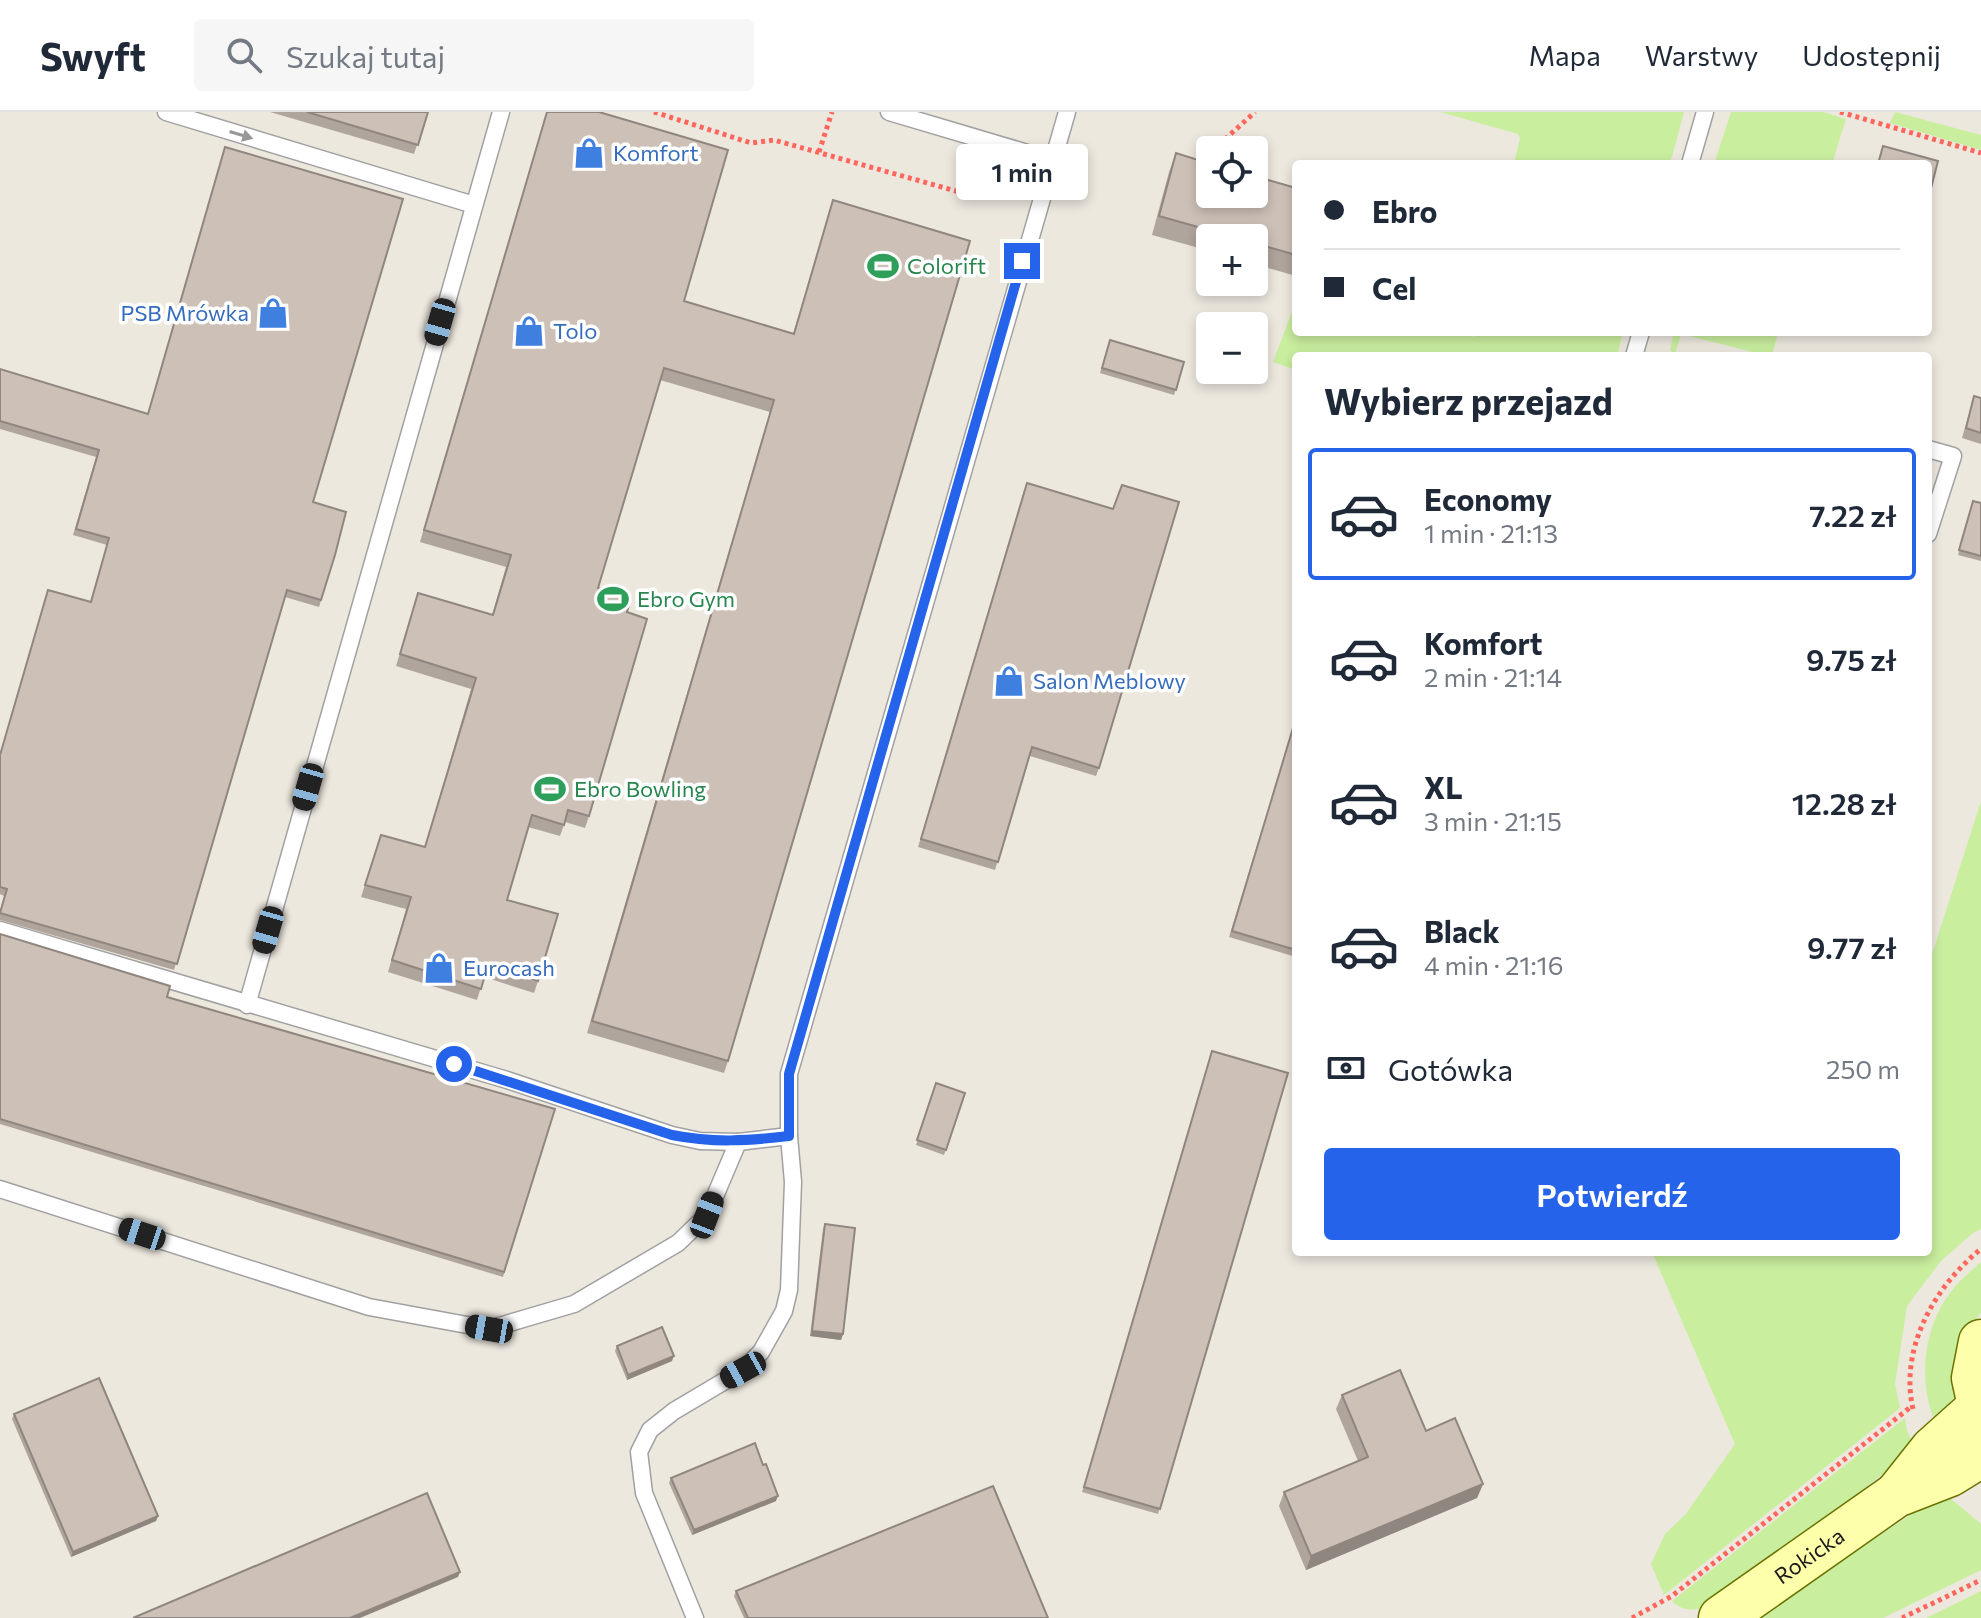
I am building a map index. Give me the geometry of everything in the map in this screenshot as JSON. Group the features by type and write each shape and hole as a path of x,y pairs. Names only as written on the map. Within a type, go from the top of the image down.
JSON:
{"street":[{"path":"1980,1408 1974,1378 1981,1342"},
{"name":"Rokicka","path":"1896,1495 1933,1449 1980,1408"},
{"name":"Rokicka","path":"1721,1618 1896,1495 1950,1474 1981,1455"}],"lane":[{"path":"166,112 474,205"},
{"path":"247,1005 501,112"},
{"path":"889,112 1051,160"},
{"path":"695,1618 644,1493 639,1452 650,1430 674,1411 743,1370 761,1352 784,1311 789,1290 793,1182 789,1074 1067,112"},
{"path":"1691,160 1705,112"},
{"path":"1932,450 1953,456 1932,522"},
{"path":"0,930 507,1080 672,1135 700,1141 738,1142 789,1136"},
{"path":"0,1189 369,1307 489,1329 574,1304 678,1243 707,1215 738,1142"}],"path":[{"path":"654,112 751,143 774,140 963,193 981,139"},
{"path":"819,152 832,112"},
{"path":"1228,136 1255,112"},
{"path":"1840,112 1981,153"},
{"path":"1917,1418 1912,1406 1912,1369 1917,1339 1928,1312 1964,1263 1981,1249"},
{"path":"1632,1618 1672,1596 1912,1406"},
{"path":"1902,1618 1981,1580"}],"green space":[{"path":"1440,112 1684,112 1671,160 1515,160 1520,138 1518,134"},
{"path":"1731,112 1823,112 1846,119 1833,160 1715,160"},
{"path":"1895,112 1981,135 1981,150 1890,123"},
{"path":"1292,312 1292,336 1622,336 1618,352 1292,352 1292,369 1273,362"},
{"path":"1673,336 1680,336 1676,352 1670,350"},
{"path":"1689,336 1777,336 1773,352 1753,352"},
{"path":"1981,801 1981,1229 1941,1261 1907,1306 1895,1384 1900,1408 1664,1595 1651,1564 1665,1534 1685,1515 1735,1444 1654,1256 1932,1256 1932,954"},
{"path":"1981,1262 1981,1312 1972,1329 1961,1394 1939,1430 1927,1395 1925,1376 1929,1338 1943,1303 1957,1284"},
{"path":"1905,1418 1907,1431 1916,1448 1717,1603 1688,1609 1672,1601"},
{"path":"1944,1493 1981,1524 1981,1570 1883,1618 1752,1618"},
{"path":"1981,1591 1981,1618 1926,1618"}],"building":[{"path":"307,112 428,112 418,145"},
{"path":"547,112 599,112 728,150 684,301 794,334 833,200 970,241 728,1061 592,1021 774,400 664,368 598,588 631,598 627,612 647,619 589,816 568,810 564,825 532,815 507,900 558,914 538,981 488,965 481,989 392,960 411,897 365,885 381,835 425,847 476,678 400,654 418,593 493,615 511,555 424,530"},
{"path":"1883,146 1938,161 1932,184 1932,160 1879,160"},
{"path":"225,147 403,199 313,502 346,512 335,555 321,600 287,590 177,964 0,913 7,889 0,887 0,755 48,590 91,602 109,538 76,529 99,450 0,421 0,369 148,414"},
{"path":"1176,153 1196,159 1196,208 1268,208 1268,180 1292,187 1292,254 1268,247 1268,224 1196,224 1196,226 1159,216"},
{"path":"1110,340 1184,362 1176,390 1102,368"},
{"path":"1974,396 1981,398 1981,433 1966,428"},
{"path":"1027,483 1113,509 1122,485 1179,502 1099,768 1032,747 998,862 921,839"},
{"path":"1973,501 1981,503 1981,556 1959,550"},
{"path":"1292,731 1292,949 1232,931"},
{"path":"0,934 170,986 167,997 555,1109 504,1272 0,1119"},
{"path":"1212,1051 1288,1073 1160,1509 1084,1487"},
{"path":"936,1083 965,1093 946,1150 917,1140"},
{"path":"825,1224 855,1228 843,1334 812,1331"},
{"path":"662,1327 674,1356 628,1375 617,1346"},
{"path":"1400,1370 1426,1431 1455,1418 1483,1484 1311,1556 1284,1492 1368,1457 1342,1395"},
{"path":"99,1378 158,1516 73,1552 14,1414"},
{"path":"755,1443 778,1496 694,1530 671,1478"},
{"path":"993,1486 1048,1618 748,1618 736,1591"},
{"path":"427,1493 460,1572 350,1618 133,1618"}],"place":[{"name":"Komfort","path":"589,153"},
{"name":"Colorift","path":"883,266"},
{"name":"PSB Mrówka","path":"273,313"},
{"name":"Tolo","path":"529,331"},
{"name":"Ebro Gym","path":"613,599"},
{"name":"Salon Meblowy","path":"1009,681"},
{"name":"Ebro Bowling","path":"550,789"},
{"name":"Eurocash","path":"439,968"}],"route":[{"path":"454,1064 672,1135 700,1141 738,1142 789,1136 789,1074 1022,261"}]}
